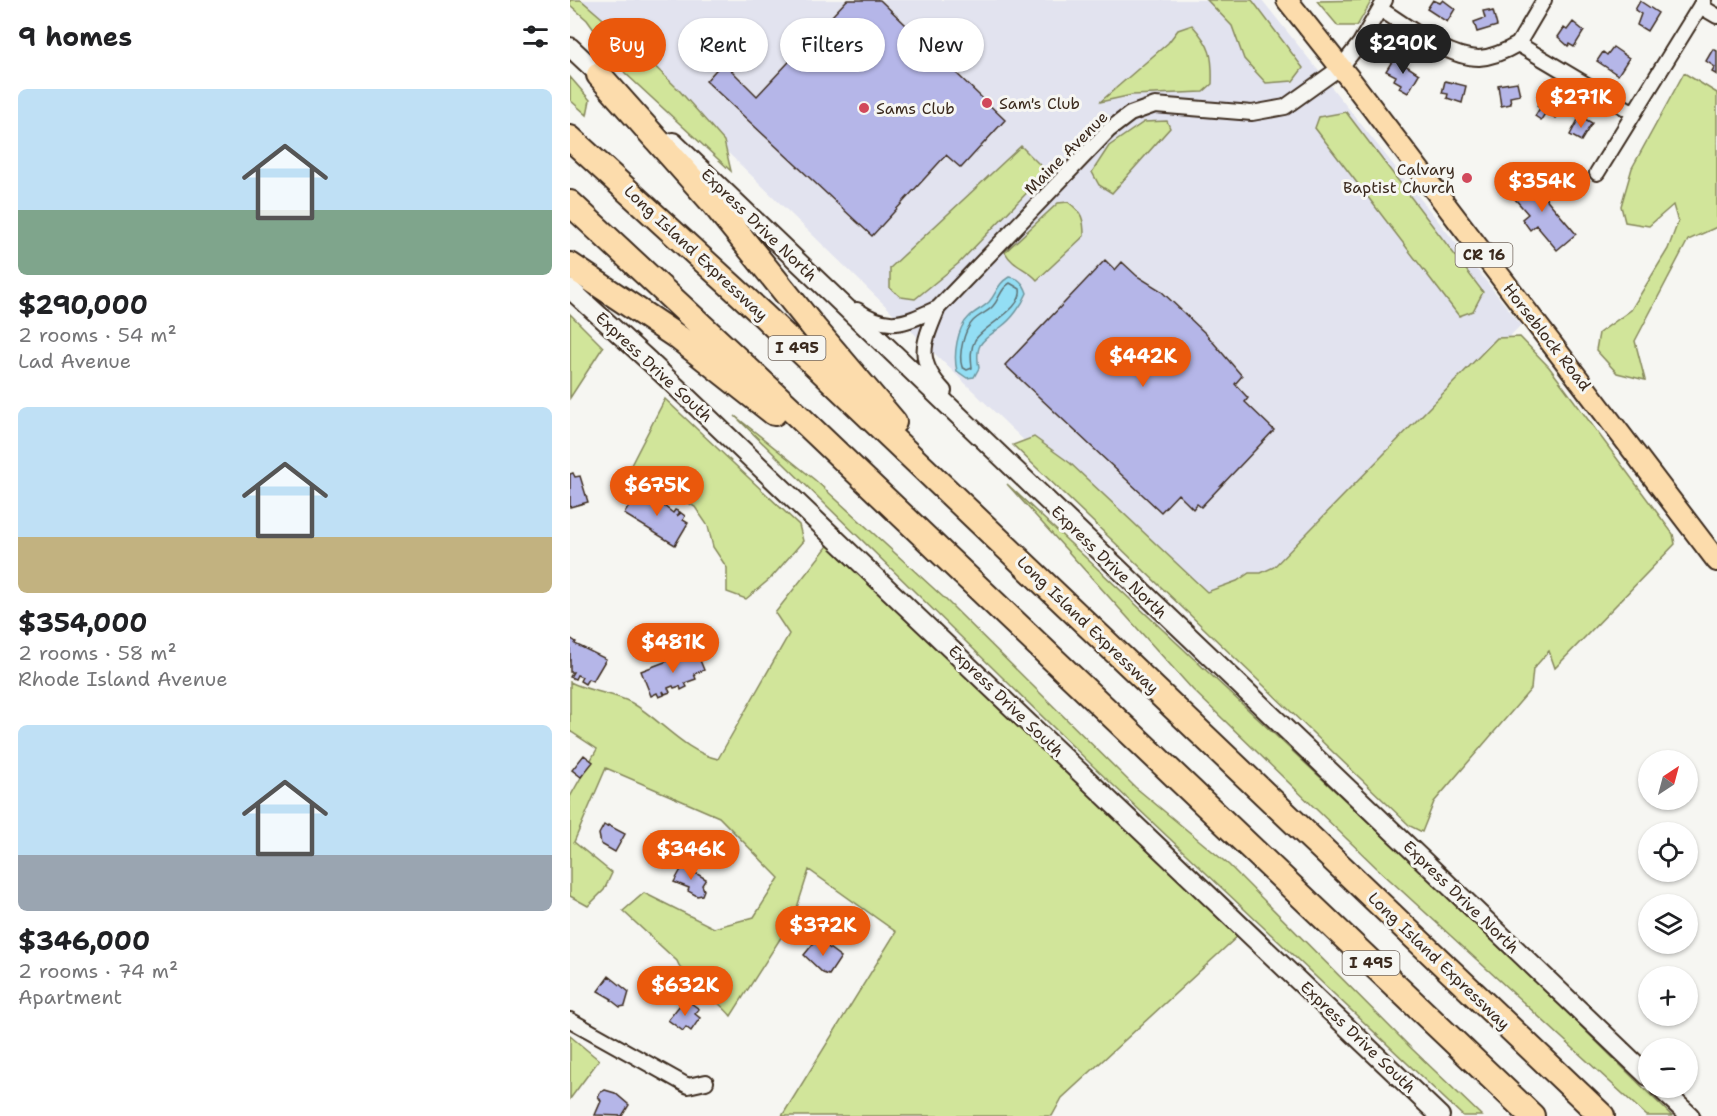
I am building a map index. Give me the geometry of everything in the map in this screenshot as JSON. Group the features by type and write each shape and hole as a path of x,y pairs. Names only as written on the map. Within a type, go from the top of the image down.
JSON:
{"highway":[{"path":"599,75 708,196 807,320 898,427 1021,562"},
{"name":"Long Island Expressway","path":"570,138 738,292 1602,1116"},
{"name":"I 495","path":"570,203 681,305 1532,1116"},
{"path":"570,265 645,314 711,362 938,550"},
{"path":"1491,1011 1621,1116"}],"main road":[{"name":"Horseblock Road","path":"1287,0 1341,67 1717,561"},
{"name":"Express Drive North","path":"570,47 660,130 1036,493 1638,1066"},
{"name":"Express Drive South","path":"570,289 1440,1116"},
{"path":"1671,1098 1690,1116"}],"street":[{"path":"1382,4 1454,53 1478,58 1498,55 1518,44 1544,0"},
{"path":"1598,173 1702,3 1717,16"},
{"name":"Maine Avenue","path":"938,308 1109,130 1130,114 1142,108 1162,104 1252,113 1275,110 1296,101 1341,67 1360,43 1382,4"},
{"path":"1518,44 1634,113"},
{"path":"824,288 870,319 887,324 904,323 938,308"},
{"path":"938,308 924,349 929,373 1036,493"},
{"path":"570,1020 687,1086 706,1082"}],"shaded area":[{"path":"571,0 1262,0 1521,325 1219,630 645,72 666,72 666,18 590,18"}],"green space":[{"path":"570,0 581,0 602,18 588,18 588,21 570,5"},
{"path":"1207,0 1252,0 1303,68 1293,81 1266,83 1244,59 1232,26"},
{"path":"1372,0 1357,26 1338,26 1317,1"},
{"path":"1192,25 1210,52 1212,84 1203,92 1132,95 1100,102 1168,43 1178,30"},
{"path":"661,72 724,141 731,171 625,73"},
{"path":"1684,73 1717,93 1717,227 1688,240 1635,341 1645,380 1617,373 1596,350 1599,333 1631,310 1668,249 1678,222 1673,205 1649,226 1625,222 1621,206 1632,168"},
{"path":"570,77 590,100 587,115 570,100"},
{"path":"1346,112 1483,292 1473,311 1459,316 1315,128 1319,117"},
{"path":"1167,121 1170,128 1112,193 1099,185 1092,172 1109,146 1144,122"},
{"path":"1021,146 1043,168 1044,175 959,263 915,299 901,297 890,288 890,268"},
{"path":"1068,202 1081,216 1084,236 1037,280 1012,261 1005,252 1058,203"},
{"path":"570,314 603,347 570,398"},
{"path":"1520,337 1549,367 1673,534 1675,544 1555,668 1549,651 1533,669 1531,689 1434,802 1422,832 1410,826 1013,445 1034,437 1070,463 1207,592 1237,581 1249,573 1261,573 1274,567 1497,338"},
{"path":"665,399 799,525 803,541 771,578 746,599 727,592 727,568 713,547 708,526 695,507 630,467"},
{"path":"735,416 815,480 943,597 1135,787 1229,865 1482,1116 1463,1116 1094,767"},
{"path":"1007,484 1475,922 1638,1083 1638,1098 1654,1098 1672,1116 1647,1116 1378,869 1193,690"},
{"path":"834,538 1240,934 1062,1098 1052,1116 782,1116 896,932 809,870 794,917 731,1016 693,982 677,961 623,911 644,893 714,928 754,917 779,878 719,817 606,768 574,842 612,873 604,890 588,906 570,896 570,797 597,749 570,731 570,682 632,703 683,742 718,759 789,634 775,613"},
{"path":"570,1036 599,1060 570,1099"}],"water":[{"path":"1009,277 1021,282 1027,293 1009,320 981,343 978,353 979,368 974,377 967,378 957,371 956,365 957,342 962,328 969,317 989,302"}],"building":[{"name":"Sams Club","path":"847,0 880,0 899,18 897,72 955,72 1005,120 961,168 946,155 872,236 706,81 714,72 733,72 757,96 780,71 885,72 885,18 830,18"},
{"path":"1433,0 1440,3 1443,0 1455,9 1447,22 1427,9"},
{"path":"1640,1 1658,13 1647,31 1637,25 1641,14 1635,10"},
{"path":"1489,10 1489,12 1493,11 1497,26 1477,32 1474,22 1485,18 1483,11"},
{"path":"1573,22 1584,31 1574,47 1569,44 1568,46 1558,37 1564,28 1567,30"},
{"path":"1613,47 1629,58 1618,75 1597,61 1603,52 1607,55"},
{"path":"1713,49 1717,51 1717,75 1712,72 1715,67 1706,61"},
{"path":"1394,58 1419,74 1408,93 1399,88 1401,84 1394,80 1396,76 1386,71"},
{"path":"1445,81 1466,86 1462,103 1447,98 1448,94 1442,93"},
{"path":"1517,82 1520,95 1510,97 1511,104 1501,106 1498,85"},
{"path":"1545,93 1564,105 1556,118 1546,112 1541,120 1535,116 1540,108 1537,106"},
{"path":"1580,116 1592,123 1581,141 1570,135"},
{"path":"1527,176 1576,234 1557,250 1536,225 1530,230 1522,219 1528,214 1508,191"},
{"path":"1105,260 1115,270 1122,262 1137,276 1160,290 1206,334 1242,376 1235,384 1248,398 1245,402 1274,430 1201,507 1197,504 1193,509 1178,494 1161,512 1005,365"},
{"path":"573,473 575,477 580,476 588,502 570,507 570,474"},
{"path":"645,491 654,499 656,496 661,499 660,503 662,499 666,502 664,506 673,513 675,510 680,512 677,516 681,513 685,516 683,520 688,523 675,545 624,514 638,492 642,495"},
{"path":"570,638 576,642 575,644 606,659 593,681 588,679 585,684 580,681 582,677 577,675 575,679 570,677 573,672 570,672"},
{"path":"695,648 704,670 694,674 696,679 685,683 687,687 681,690 680,686 674,688 673,686 668,688 670,692 665,694 663,691 664,695 659,697 657,693 651,696 641,671 670,660 674,661"},
{"path":"584,755 593,762 581,777 572,770"},
{"path":"604,825 625,834 615,852 601,844 599,834"},
{"path":"683,866 706,879 702,885 704,890 702,895 697,896 688,891 689,888 674,882"},
{"path":"817,939 841,957 829,975 823,973 804,955"},
{"path":"609,976 629,992 625,1006 620,1007 598,991"},
{"path":"688,1001 699,1009 695,1014 700,1018 691,1031 686,1027 683,1031 668,1020 680,1005 684,1008"},
{"path":"605,1090 615,1093 629,1105 622,1116 595,1115 601,1101 598,1096"}],"place":[{"name":"Sam's Club","path":"987,103"},
{"name":"Sams Club","path":"864,108"},
{"name":"Calvary Baptist Church","path":"1467,178"}]}
